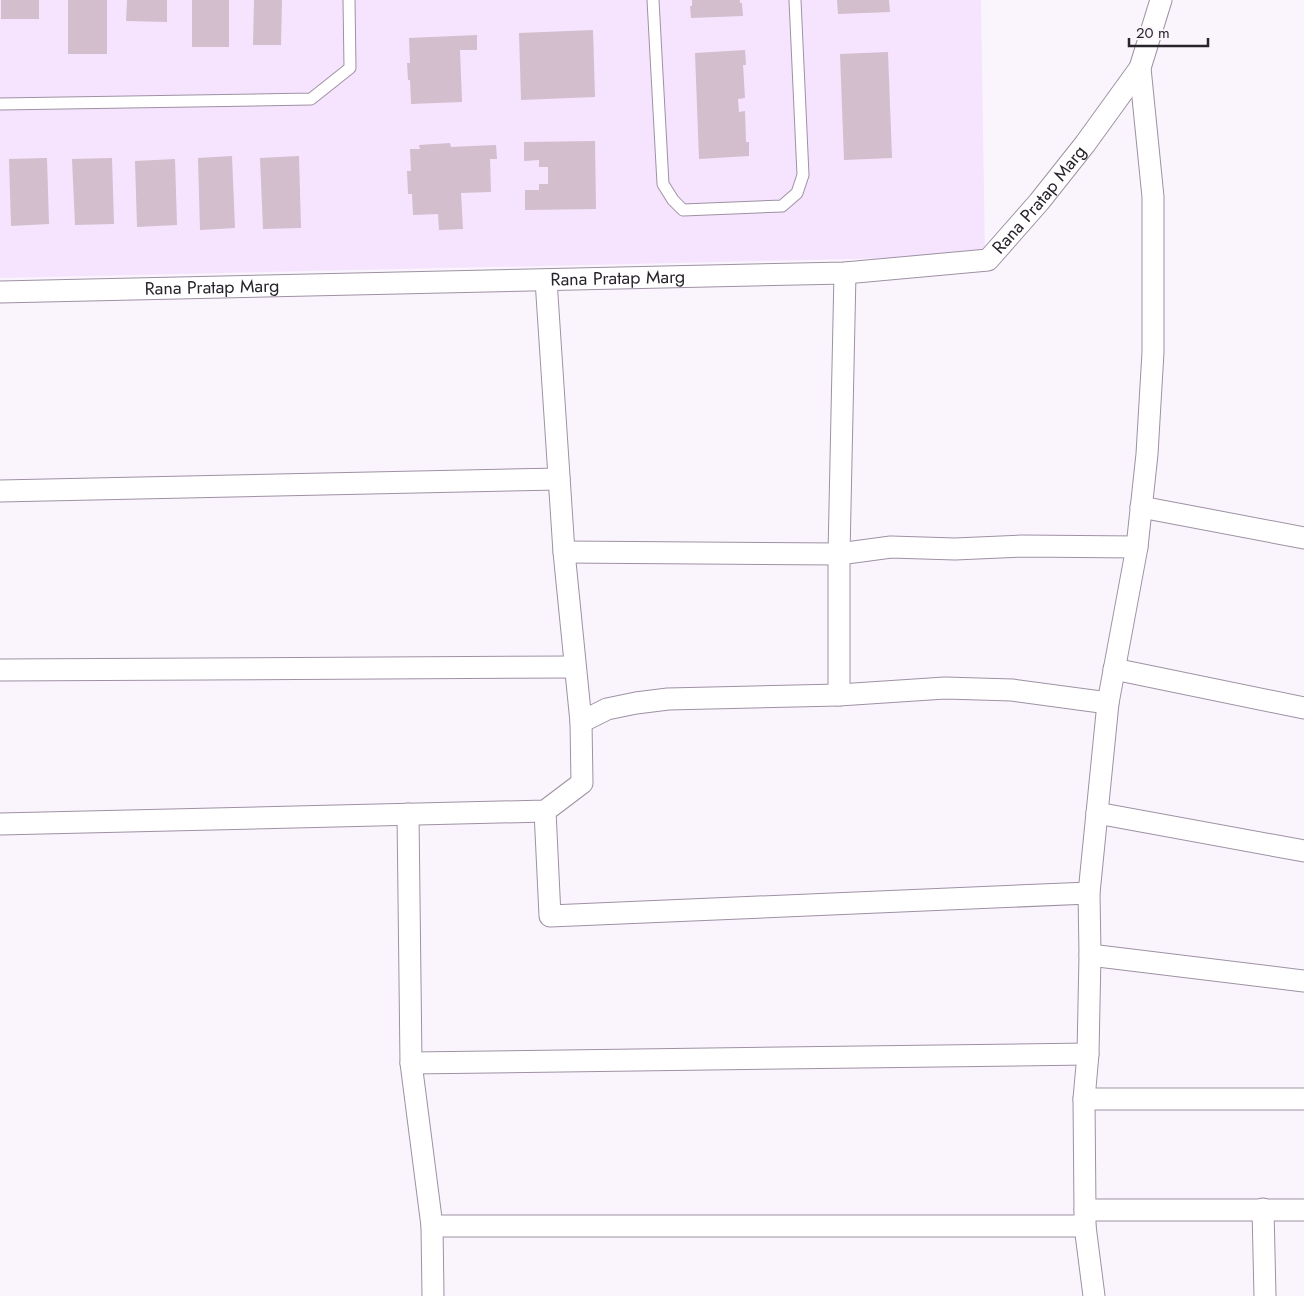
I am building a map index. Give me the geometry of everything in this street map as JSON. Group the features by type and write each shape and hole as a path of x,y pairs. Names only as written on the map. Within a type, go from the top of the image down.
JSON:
{"street":[{"path":"1094,1296 1085,1218 1084,1099 1088,1054 1089,893 1108,703 1137,547 1147,454 1153,343 1153,196 1140,68 1161,0"},
{"name":"Rana Pratap Marg","path":"0,292 845,274 988,260 1039,202 1085,144 1140,68"},
{"path":"839,695 839,554 845,274"},
{"path":"0,824 545,811 582,783 581,722 564,552 546,280"},
{"path":"0,490 559,479"},
{"path":"1141,507 1304,538"},
{"path":"564,552 839,554 891,547 954,549 1022,546 1137,547"},
{"path":"0,670 575,667"},
{"path":"1114,669 1304,708"},
{"path":"581,722 607,709 668,699 839,695 945,688 1012,690 1108,703"},
{"path":"545,811 550,916 1089,893"},
{"path":"1097,813 1304,851"},
{"path":"408,814 411,1063 432,1226 433,1296"},
{"path":"1090,955 1304,981"},
{"path":"411,1063 1088,1054"},
{"path":"1084,1099 1304,1100"},
{"path":"1264,1210 1264,1296"},
{"path":"432,1226 1085,1218 1304,1210"}],"lane":[{"path":"0,104 311,98 350,68 349,0"},
{"path":"653,0 663,184 684,210 782,206 797,193 803,175 796,0"}],"shaded area":[{"path":"0,0 981,0 985,256 0,278"}],"building":[{"path":"1,0 39,0 39,19 1,19"},
{"path":"68,0 107,0 107,54 68,54"},
{"path":"127,0 167,0 167,22 126,21"},
{"path":"192,0 229,0 229,47 192,47"},
{"path":"254,0 282,0 281,45 253,45"},
{"path":"692,0 740,0 743,16 691,18 690,6 692,6"},
{"path":"837,0 889,0 890,12 838,14"},
{"path":"593,30 595,97 521,100 519,33"},
{"path":"477,35 477,50 460,50 462,102 411,104 407,63 410,63 409,38"},
{"path":"745,50 746,65 743,65 745,98 738,99 739,112 745,111 746,142 749,142 749,156 699,159 695,53"},
{"path":"888,52 892,158 844,160 840,54"},
{"path":"595,141 596,209 525,210 525,190 539,190 539,184 548,184 548,167 539,167 539,160 524,161 524,142"},
{"path":"450,143 451,147 496,145 497,159 490,159 491,192 461,193 463,229 439,230 438,214 413,215 412,194 408,194 407,171 411,171 410,149 420,149 419,145"},
{"path":"232,156 235,228 200,230 198,158"},
{"path":"299,156 301,228 263,229 260,158"},
{"path":"47,158 49,224 11,226 9,159"},
{"path":"112,158 114,224 75,225 72,159"},
{"path":"175,159 177,225 137,227 135,161"}]}
